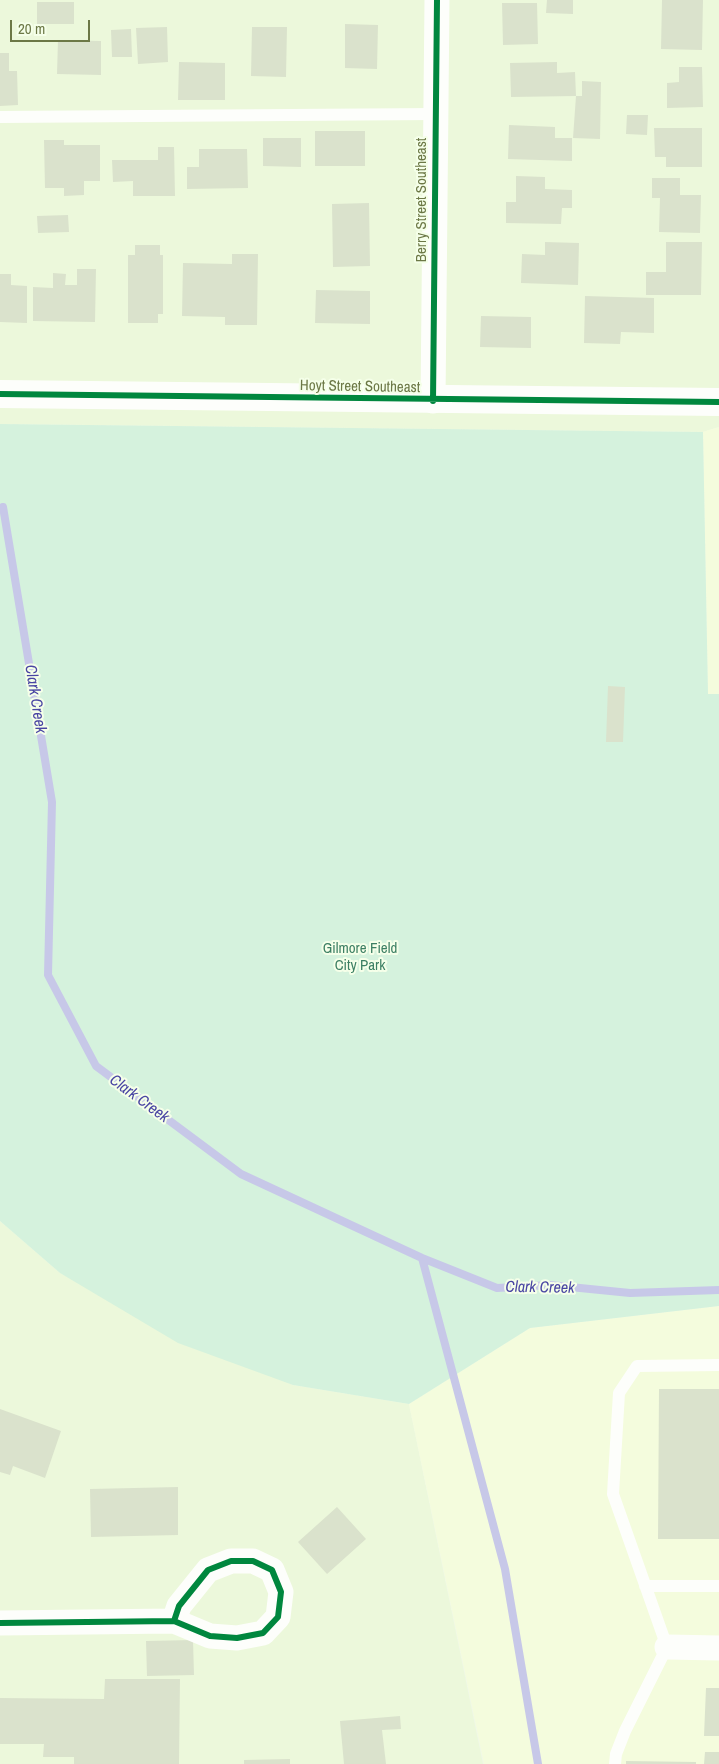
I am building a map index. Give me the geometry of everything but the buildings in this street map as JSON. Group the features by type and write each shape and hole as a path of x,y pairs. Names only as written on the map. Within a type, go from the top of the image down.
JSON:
{"street":[{"name":"Berry Street Southeast","path":"433,400 437,0"},
{"name":"Hoyt Street Southeast","path":"0,394 719,406"},
{"path":"0,1623 174,1621"},
{"path":"667,1647 719,1648"}],"lane":[{"path":"0,117 436,114"},
{"path":"615,1764 616,1754 625,1731 667,1647 613,1494 619,1394 637,1366 719,1366"},
{"path":"644,1586 719,1586"}],"shaded area":[{"path":"0,0 719,0 719,427 703,432 0,424"},
{"path":"719,427 719,694 708,694 703,432"},
{"path":"0,1221 60,1273 293,1385 409,1404 483,1764 0,1764"},
{"path":"719,1306 719,1764 484,1764 409,1404 530,1328"}],"green space":[{"name":"Gilmore Field City Park","path":"0,424 703,432 708,694 719,694 719,1306 530,1328 409,1404 293,1385 178,1343 60,1273 0,1221"}],"waterway":[{"name":"Clark Creek","path":"3,507 52,802 48,975 96,1066 241,1174 422,1258 497,1288 550,1285 630,1293 719,1290"},
{"path":"422,1258 505,1569 538,1764"}],"cycle path":[{"path":"433,401 437,0"},
{"path":"0,394 719,402"},
{"path":"0,1623 174,1621 210,1636 237,1638 263,1633 278,1617 281,1592 272,1570 253,1561 231,1561 208,1570 179,1606 174,1621"}]}
